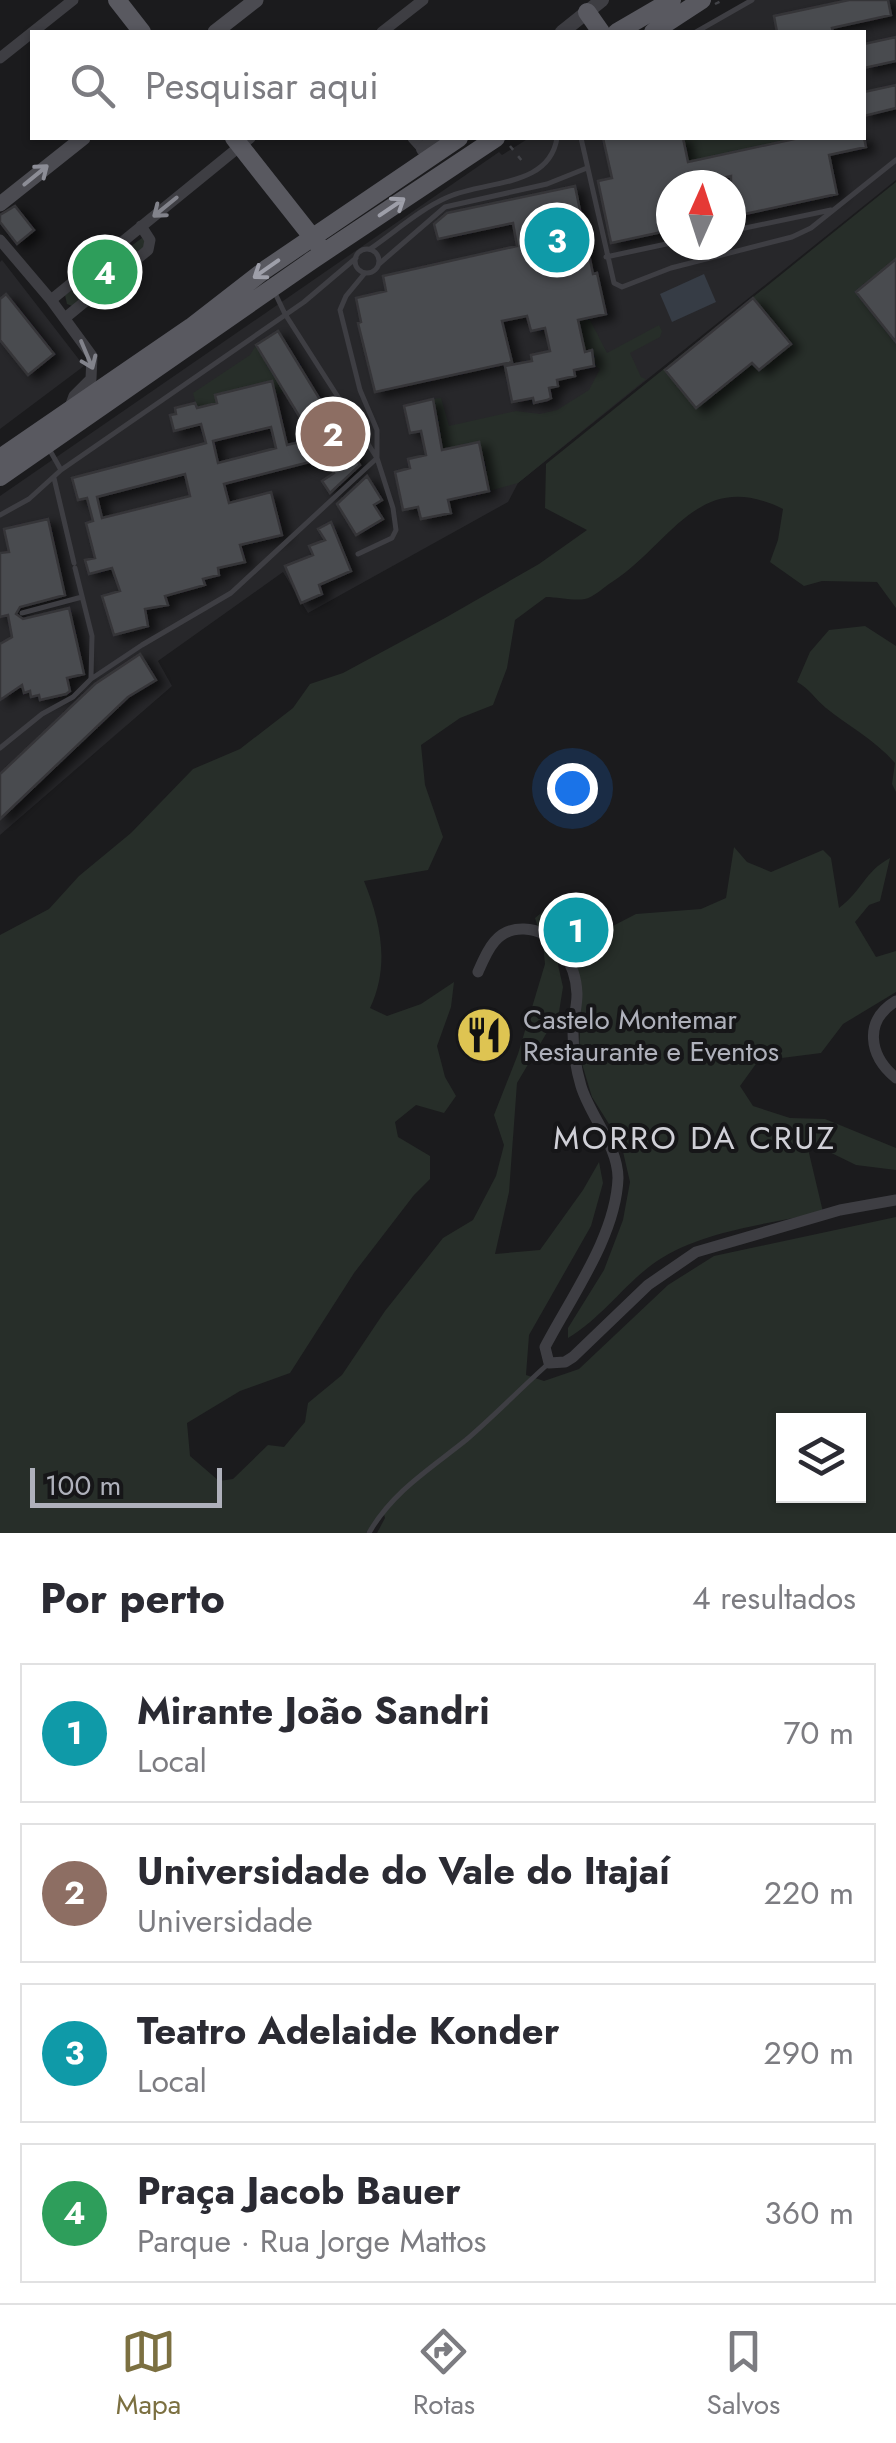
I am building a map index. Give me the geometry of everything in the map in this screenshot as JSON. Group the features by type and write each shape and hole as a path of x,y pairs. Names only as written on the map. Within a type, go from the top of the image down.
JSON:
{"main road":[{"path":"117,0 140,30"},
{"path":"218,30 256,0"},
{"path":"621,30 672,0"},
{"path":"657,30 702,0"},
{"path":"0,204 80,140"},
{"path":"242,140 316,250"},
{"path":"0,477 272,289 406,176 457,140"},
{"path":"406,176 424,141"},
{"path":"0,458 316,250 499,145"}],"street":[{"path":"35,30 73,0"},
{"path":"385,30 423,0"},
{"path":"564,30 594,6"},
{"path":"0,58 30,34"},
{"path":"51,300 242,140"},
{"path":"65,318 148,250 150,240 141,226"},
{"path":"0,240 65,318 94,364 91,379 74,396 68,411"},
{"path":"478,972 488,948 500,935 513,929 545,933 556,942 567,958 575,984 573,1032 582,1088 618,1173 615,1196 584,1281 545,1347 549,1363 573,1357 648,1284 696,1252 840,1210 896,1200"},
{"path":"896,1001 880,1015 872,1035 876,1058 896,1078"}],"lane":[{"path":"700,30 752,0"},
{"path":"0,515 29,499 62,470 285,314 361,251 370,249 446,198 530,175 554,154 557,140"},
{"path":"581,140 606,257 618,286 792,237 834,210 896,160"},
{"path":"358,554 392,538 396,530 378,458 377,430 360,390 340,310 346,296 365,273 374,271 445,207 547,184 587,168"},
{"path":"746,228 834,210"},
{"path":"606,257 656,246"},
{"path":"370,249 378,255 379,264"},
{"path":"356,258 357,268 365,273"},
{"path":"272,289 378,458"},
{"path":"46,446 62,470"},
{"path":"0,748 142,644 230,593 378,458"},
{"path":"54,478 92,644 91,679"},
{"path":"22,612 82,597"},
{"path":"369,1533 394,1498 419,1474 465,1441 549,1363"}],"path":[{"path":"499,145 512,145 530,175"}],"shaded area":[{"path":"748,0 896,0 896,180 518,483 508,502 308,613 283,572 158,661 172,686 0,835 0,496 499,152 502,155 526,140 866,140 866,30 698,30"},
{"path":"683,140 790,140 669,166"},
{"path":"896,182 896,608 877,582 822,581 804,586 770,562 783,509 754,498 729,497 708,503 689,515 633,566 592,596 546,597 515,620 507,668 493,705 460,718 421,745 425,785 443,837 428,870 364,881 381,944 380,976 370,1008 387,1016 421,1004 454,982 451,1007 437,1046 445,1077 456,1096 444,1113 416,1105 395,1122 398,1137 430,1156 430,1179 354,1273 290,1373 240,1391 187,1423 190,1456 219,1481 233,1479 268,1445 284,1447 305,1422 308,1403 342,1375 385,1311 443,1238 473,1220 496,1176 504,1145 494,1115 518,1054 545,964 535,918 546,909 566,907 576,926 566,938 558,965 563,987 559,1012 517,1083 509,1192 495,1254 540,1250 599,1162 603,1183 591,1226 529,1335 526,1375 544,1381 579,1369 668,1285 714,1256 896,1217 896,1533 377,1533 385,1518 383,1511 366,1533 0,1533 0,935 49,909 193,769 240,749 293,708 310,684 343,673 445,618 539,564 587,530 545,508 546,464"},
{"path":"142,238 148,244 72,306 67,304 65,295"},
{"path":"0,262 84,366 0,429"},
{"path":"704,274 716,302 672,322 660,294"},
{"path":"589,318 607,353 659,325 660,337 630,353 641,377 646,379 518,483 489,491 485,460 442,450 433,399 441,398 449,426 516,411 540,414 557,410 589,390 600,369 594,365 592,351 585,352 567,341 548,345 545,328"},
{"path":"256,345 285,391 274,396 270,381 216,395 219,410 197,408 193,393 250,355"},
{"path":"865,626 896,646 896,792 892,784 895,763 797,682 810,652 829,630"},
{"path":"734,847 747,862 771,872 823,850 831,858 839,908 874,869 890,858 880,901 869,905 855,922 876,957 896,951 896,992 843,1024 821,1053 758,1061 740,1086 753,1106 790,1118 825,1119 896,1148 896,1170 856,1165 811,1143 809,1153 823,1212 737,1229 675,1250 645,1270 568,1338 568,1328 604,1270 623,1220 630,1182 621,1143 592,1097 579,1054 581,1000 577,960 607,929 636,914 701,909 726,898"}],"building":[{"path":"849,0 888,0 891,15 832,30 777,30 774,16"},
{"path":"896,37 896,61 866,68 866,44"},
{"path":"896,85 896,108 866,116 866,92"},
{"path":"603,140 683,140 688,162 790,140 864,140 866,147 829,155 837,194 746,214 746,170 656,170 656,233 611,243 598,181 612,178"},
{"path":"575,186 593,274 597,273 606,314 578,320 585,352 592,350 594,366 574,370 575,376 557,380 558,386 549,388 551,398 547,400 512,402 505,366 532,361 531,355 550,351 545,328 531,331 527,316 502,321 512,362 375,392 356,298 386,291 383,276 517,246 513,223 438,239 434,224 447,213"},
{"path":"15,206 34,230 17,244 0,222 0,215"},
{"path":"896,259 896,342 856,292"},
{"path":"6,294 54,354 28,375 0,340 0,299"},
{"path":"753,298 791,344 759,370 752,363 696,408 665,370"},
{"path":"278,331 360,465 330,493 322,481 334,473 325,458 224,484 229,503 271,492 282,535 240,545 245,562 218,568 219,575 203,579 205,585 165,596 168,605 145,609 148,626 114,635 102,596 120,591 112,568 89,574 85,560 95,558 86,523 93,521 87,498 78,500 72,478 206,443 201,424 174,431 170,415 176,414 175,408 217,403 215,395 272,381 287,445 313,439 256,345","holes":["271,427 276,448 218,463 213,441","185,474 190,496 102,518 97,497"]},
{"path":"433,399 442,450 479,442 489,491 448,500 451,513 421,519 418,507 403,510 395,472 410,468 408,459 426,455 421,431 410,433 404,406"},
{"path":"367,476 382,500 374,505 383,519 356,535 337,504"},
{"path":"48,519 65,595 20,607 16,614 23,619 69,608 84,674 67,678 70,691 66,694 40,700 39,695 31,697 30,691 24,693 22,685 0,700 0,644 12,637 8,615 0,617 0,553 9,552 4,529"},
{"path":"331,522 351,571 319,585 322,594 301,603 285,566 313,555 309,546 325,540 318,529"},
{"path":"140,654 156,680 128,697 0,819 0,774 95,684"}],"place":[{"name":"Teatro Adelaide Konder","path":"557,240"},
{"name":"Praça Jacob Bauer","path":"105,272"},
{"name":"Universidade do Vale do Itajaí","path":"333,434"},
{"name":"Mirante João Sandri","path":"576,930"},
{"name":"Castelo Montemar Restaurante e Eventos","path":"484,1035"}],"district":[{"name":"MORRO DA CRUZ","path":"695,1138"}]}
